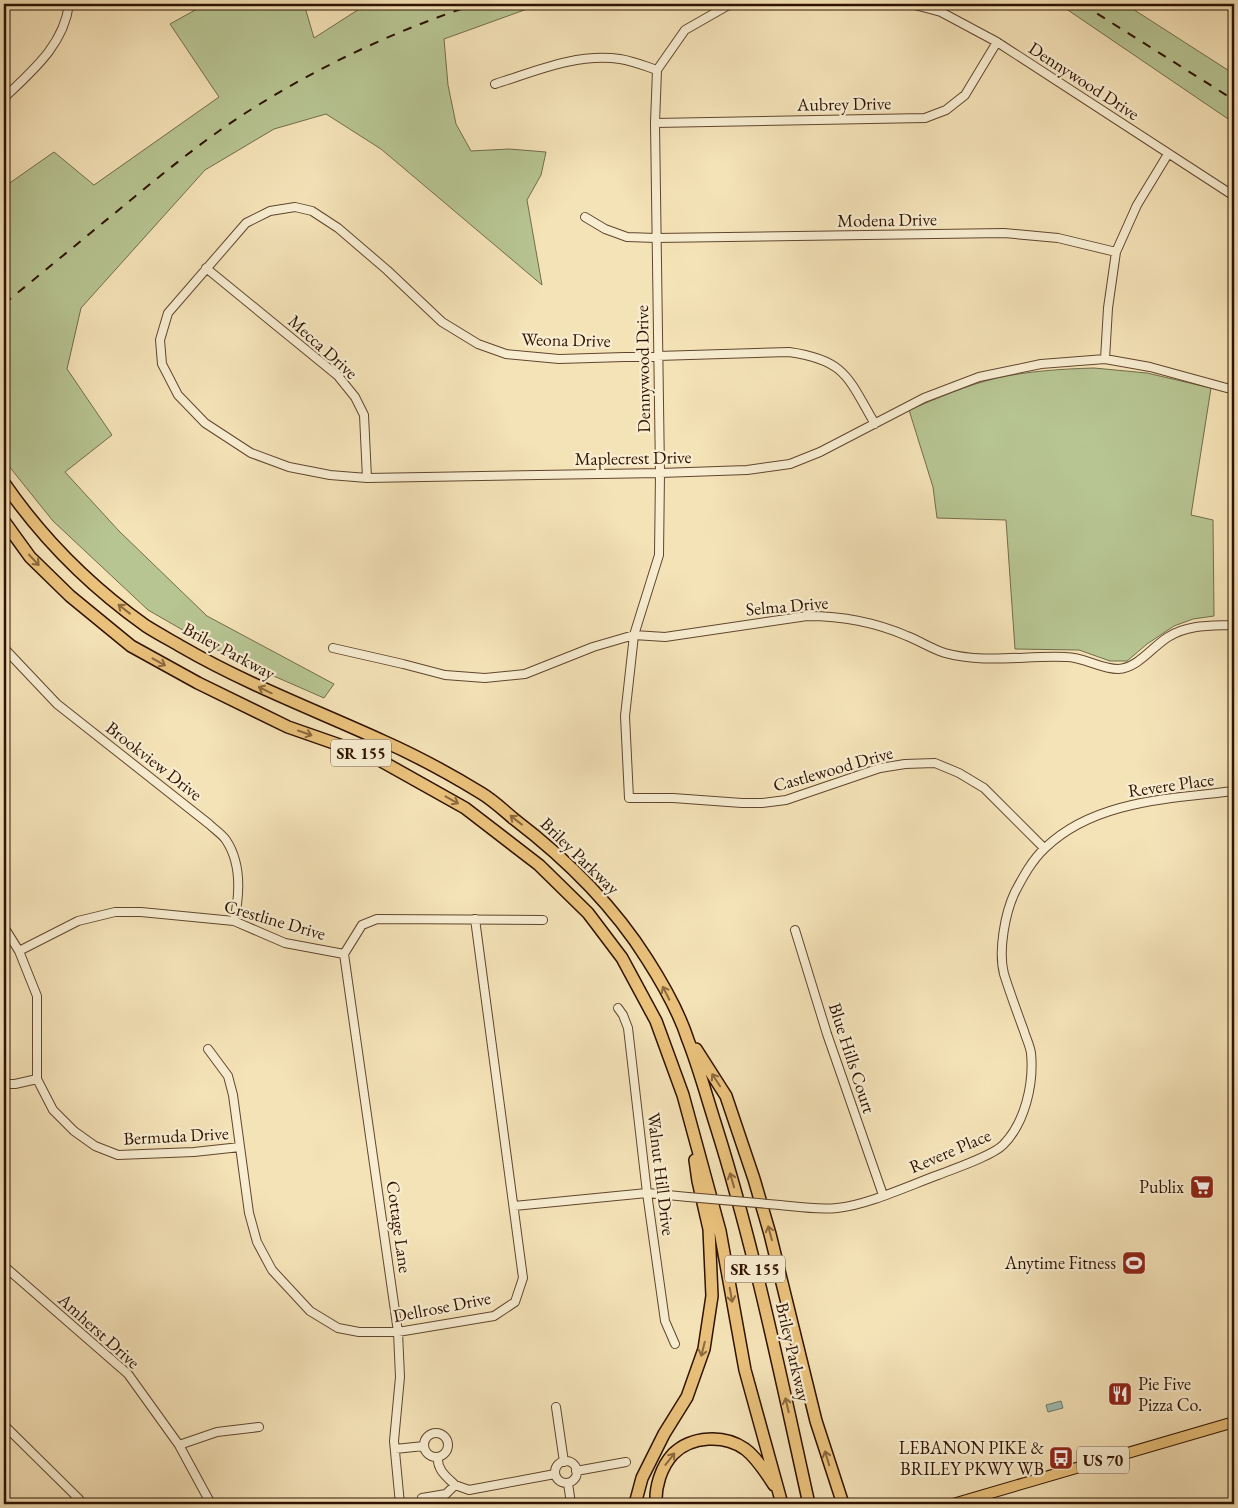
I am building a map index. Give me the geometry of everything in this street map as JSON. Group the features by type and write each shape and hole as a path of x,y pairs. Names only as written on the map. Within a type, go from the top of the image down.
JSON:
{"highway":[{"name":"Briley Parkway","path":"4,484 24,512 52,544 96,587 147,626 213,665 293,703 385,742 438,768 484,795 534,834 573,868 614,914 646,958 688,1037 732,1176 772,1337 809,1504"},
{"name":"Briley Parkway","path":"4,521 30,557 70,596 131,646 198,683 288,727 374,757 465,808 539,865 588,913 622,958 656,1021 683,1095 720,1231 745,1370 781,1499"},
{"path":"688,1037 726,1096 749,1163 770,1234 816,1421 843,1503"},
{"path":"635,1504 642,1478 664,1434 687,1397 704,1349 712,1296 709,1229 698,1181 692,1128"},
{"path":"656,1504 658,1482 664,1468 674,1454 699,1441 712,1438 724,1440 744,1449 763,1469 781,1499"}],"main road":[{"name":"US 70","path":"953,1504 1234,1422"}],"street":[{"path":"4,98 42,60 58,39 64,25 69,4"},
{"path":"496,84 561,62 592,57 621,59 658,70 685,30 727,6 735,4"},
{"name":"Dennywood Drive","path":"911,4 940,12 997,42 1234,196"},
{"name":"Aubrey Drive","path":"655,123 925,118 946,110 965,95 997,42"},
{"name":"Dennywood Drive","path":"629,798 625,716 634,635 659,555 660,473 655,123 658,70"},
{"path":"1105,359 1108,308 1116,252 1137,205 1168,154"},
{"name":"Weona Drive","path":"206,268 246,223 270,211 295,207 312,211 338,228 387,270 442,322 478,344 506,354 559,359 789,352 810,355 833,364 848,377 875,424"},
{"name":"Modena Drive","path":"585,217 605,229 627,236 656,238 1004,233 1058,238 1116,252"},
{"name":"Maplecrest Drive","path":"206,268 168,313 160,340 162,364 178,395 205,423 252,453 289,466 330,475 367,478 660,473 747,470 790,464 820,452 924,398 979,377 1041,364 1105,359 1150,367 1234,390"},
{"name":"Mecca Drive","path":"206,268 338,376 355,397 364,415 367,478"},
{"name":"Selma Drive","path":"333,648 445,676 485,678 525,674 593,647 634,635 665,637 807,616 840,616 876,624 944,652 963,656 1068,656 1118,669 1134,664 1168,636 1188,628 1234,625"},
{"name":"Brookview Drive","path":"4,648 57,704 209,824 226,840 236,860 239,880 239,902 234,921"},
{"name":"Castlewood Drive","path":"629,798 673,798 762,803 786,800 880,768 906,764 935,763 959,773 984,788 1044,848"},
{"name":"Revere Place","path":"514,1206 647,1193 812,1208 839,1208 883,1195 969,1163 1002,1147 1015,1130 1030,1084 1031,1052 1004,972 1003,935 1011,901 1026,872 1044,848 1074,827 1134,804 1234,791"},
{"name":"Crestline Drive","path":"19,951 78,921 115,912 189,915 234,921 285,943 344,954 362,925 377,919 543,920"},
{"name":"Dellrose Drive","path":"208,1049 228,1076 233,1095 249,1213 257,1242 272,1270 310,1311 338,1328 359,1332 398,1332 494,1316 515,1302 523,1278 475,919"},
{"name":"Bermuda Drive","path":"4,927 19,951 37,996 38,1079 53,1110 74,1132 95,1146 118,1154 194,1152 240,1147"},
{"name":"Blue Hills Court","path":"795,930 827,1034 883,1195"},
{"name":"Cottage Lane","path":"344,954 398,1332 400,1377 394,1441 400,1503"},
{"name":"Walnut Hill Drive","path":"618,1008 624,1015 628,1028 647,1193 665,1322 675,1344"},
{"path":"4,1084 15,1084 38,1079"},
{"name":"Amherst Drive","path":"4,1266 128,1374 179,1444 211,1504"},
{"path":"556,1407 564,1462"},
{"path":"4,1426 81,1504"},
{"path":"179,1444 217,1432 259,1427"},
{"path":"437,1433 444,1436 448,1443 447,1451 438,1458 434,1458 427,1453 424,1446 424,1442 429,1435 437,1433"},
{"path":"395,1449 424,1446"},
{"path":"438,1458 440,1468 455,1485 469,1490 555,1474"},
{"path":"564,1462 572,1464 576,1470 574,1479 568,1483 559,1481 555,1474 557,1466 564,1462"},
{"path":"576,1470 626,1462"},
{"path":"568,1483 571,1504"},
{"path":"422,1498 446,1494 455,1485"},
{"path":"392,1504 400,1503"}],"green space":[{"path":"206,4 304,4 314,38 367,4 541,4 444,39 448,85 456,124 471,151 509,149 546,152 541,175 527,200 542,285 381,149 326,114 274,129 205,170 81,308 67,369 112,435 65,472 119,531 207,616 334,684 324,698 228,656 148,610 53,521 4,460 4,187 54,152 94,185 219,97 170,24"},
{"path":"1059,4 1125,4 1234,74 1234,123"},
{"path":"1094,368 1147,373 1211,388 1191,515 1213,520 1214,616 1193,619 1174,626 1147,644 1127,661 1110,661 1079,650 1015,649 1006,520 937,518 933,487 909,410 964,388 997,378 1045,371"}],"water":[{"path":"1061,1401 1063,1408 1048,1412 1046,1405"}],"railway":[{"path":"4,304 166,171 244,114 300,81 357,51 415,26 476,4"},
{"path":"1082,4 1234,100"}],"place":[{"name":"Publix","path":"1202,1187"},
{"name":"Anytime Fitness","path":"1134,1263"},
{"name":"Pie Five Pizza Co.","path":"1120,1394"},
{"name":"LEBANON PIKE & BRILEY PKWY WB","path":"1061,1458"}]}
